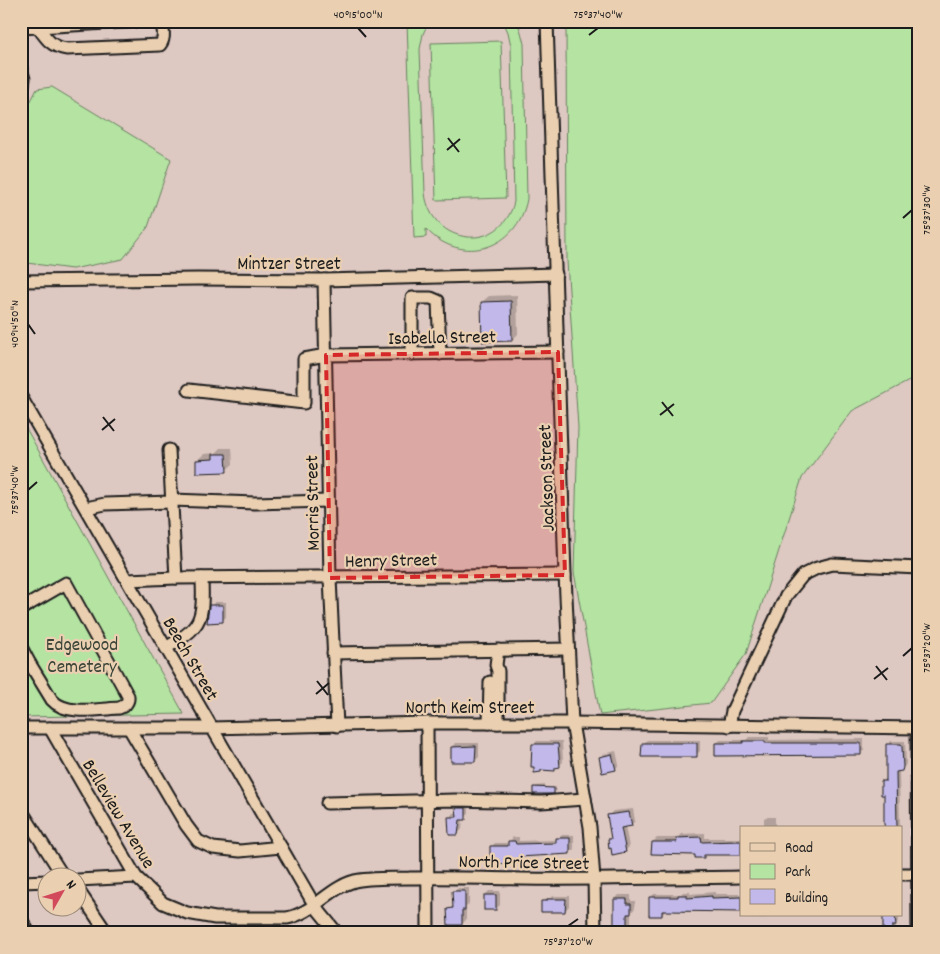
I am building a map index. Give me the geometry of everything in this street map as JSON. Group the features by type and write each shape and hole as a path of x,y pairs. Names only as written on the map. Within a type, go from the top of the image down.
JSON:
{"street":[{"path":"21,28 141,21"},
{"path":"38,27 48,42 56,48 160,45 163,42 163,28 158,21"},
{"name":"Jackson Street","path":"548,21 568,649 572,723 590,827 594,879 595,933"},
{"path":"21,68 24,79 21,97"},
{"name":"Mintzer Street","path":"21,281 324,280 556,274"},
{"path":"409,278 412,298 412,354"},
{"name":"Morris Street","path":"324,280 330,578 337,726"},
{"path":"412,298 438,300 440,354"},
{"name":"Isabella Street","path":"190,390 304,403 304,359 326,355 558,352"},
{"name":"Beech Street","path":"21,397 315,906 337,933"},
{"path":"169,450 176,578"},
{"path":"86,508 105,504 172,501 255,502 328,500"},
{"path":"729,726 732,711 786,596 803,575 817,568 832,564 919,568"},
{"name":"Henry Street","path":"127,580 565,575"},
{"path":"166,648 194,628 199,620 202,578"},
{"path":"21,608 66,583 128,699 124,706 119,708 70,710 56,705 26,664 21,648"},
{"path":"333,653 568,649"},
{"path":"493,723 490,677 496,664 498,650"},
{"path":"427,723 428,933"},
{"name":"North Keim Street","path":"21,728 211,728 427,723 572,723 918,728"},
{"name":"Belleview Avenue","path":"50,728 136,877 163,903 187,913 215,918 287,918 298,916 315,906"},
{"path":"129,728 186,825 198,841 213,848 240,851 281,847"},
{"path":"918,728 918,933"},
{"path":"327,803 455,800 541,802 585,799"},
{"path":"21,810 56,866"},
{"path":"902,874 918,874"},
{"path":"88,879 136,877"},
{"name":"North Price Street","path":"315,906 332,891 356,880 370,879 740,877"},
{"path":"21,882 38,881"},
{"path":"88,905 107,933"},
{"path":"21,919 29,933"}],"highlighted area":[{"path":"558,352 565,575 330,578 326,355"}],"green space":[{"path":"407,21 429,21 423,34 420,49 425,193 430,211 440,224 452,233 467,237 482,236 495,230 507,219 514,202 511,46 503,21 517,21 521,32 524,44 527,199 522,216 512,230 501,240 487,247 471,249 456,247 440,241 426,229 426,237 414,238"},
{"path":"566,21 919,21 919,373 911,380 852,411 802,478 746,654 711,703 600,715 574,572 578,427 567,261"},
{"path":"501,41 506,198 436,200 431,43"},
{"path":"52,87 171,159 148,227 123,259 72,269 27,263 21,259 21,120 37,89"},
{"name":"Edgewood Cemetery","path":"21,419 184,714 21,717"}],"building":[{"path":"511,301 512,341 482,342 481,302"},
{"path":"213,454 226,454 227,472 196,473 196,460 213,459"},
{"path":"209,605 223,605 223,622 207,623"},
{"path":"743,741 765,741 765,743 861,743 861,755 715,756 715,743 743,743"},
{"path":"642,743 697,743 697,757 641,757"},
{"path":"532,744 558,744 560,767 555,768 555,771 541,770 541,772 534,773 534,767 531,767"},
{"path":"886,744 901,744 903,767 902,771 896,772 897,826 884,826 884,824 884,795 881,795 881,781 886,781"},
{"path":"476,746 475,762 451,762 451,747"},
{"path":"612,754 616,770 602,773 599,757"},
{"path":"533,787 554,788 554,794 533,794"},
{"path":"456,808 466,808 466,820 460,820 458,835 449,835 448,817 457,817"},
{"path":"629,812 632,826 621,828 626,852 612,855 611,848 609,849 608,839 611,839 607,815"},
{"path":"701,837 702,842 740,841 740,855 704,855 704,858 695,858 695,855 651,854 652,842 677,842 676,838"},
{"path":"556,838 570,838 570,854 519,857 519,863 490,864 490,846 508,846 508,841 515,841 516,844 556,843"},
{"path":"452,891 465,891 465,910 462,910 462,925 448,925 447,909 453,908"},
{"path":"484,895 496,895 496,910 484,910"},
{"path":"678,895 687,895 687,898 712,896 712,898 740,897 740,912 662,911 662,916 649,916 649,897 678,897"},
{"path":"547,899 566,899 565,912 541,912 541,901 547,901"},
{"path":"614,899 627,899 627,904 631,904 631,914 627,914 627,933 614,933"},
{"path":"883,916 895,916 896,926 892,926 892,933 883,933"}]}
